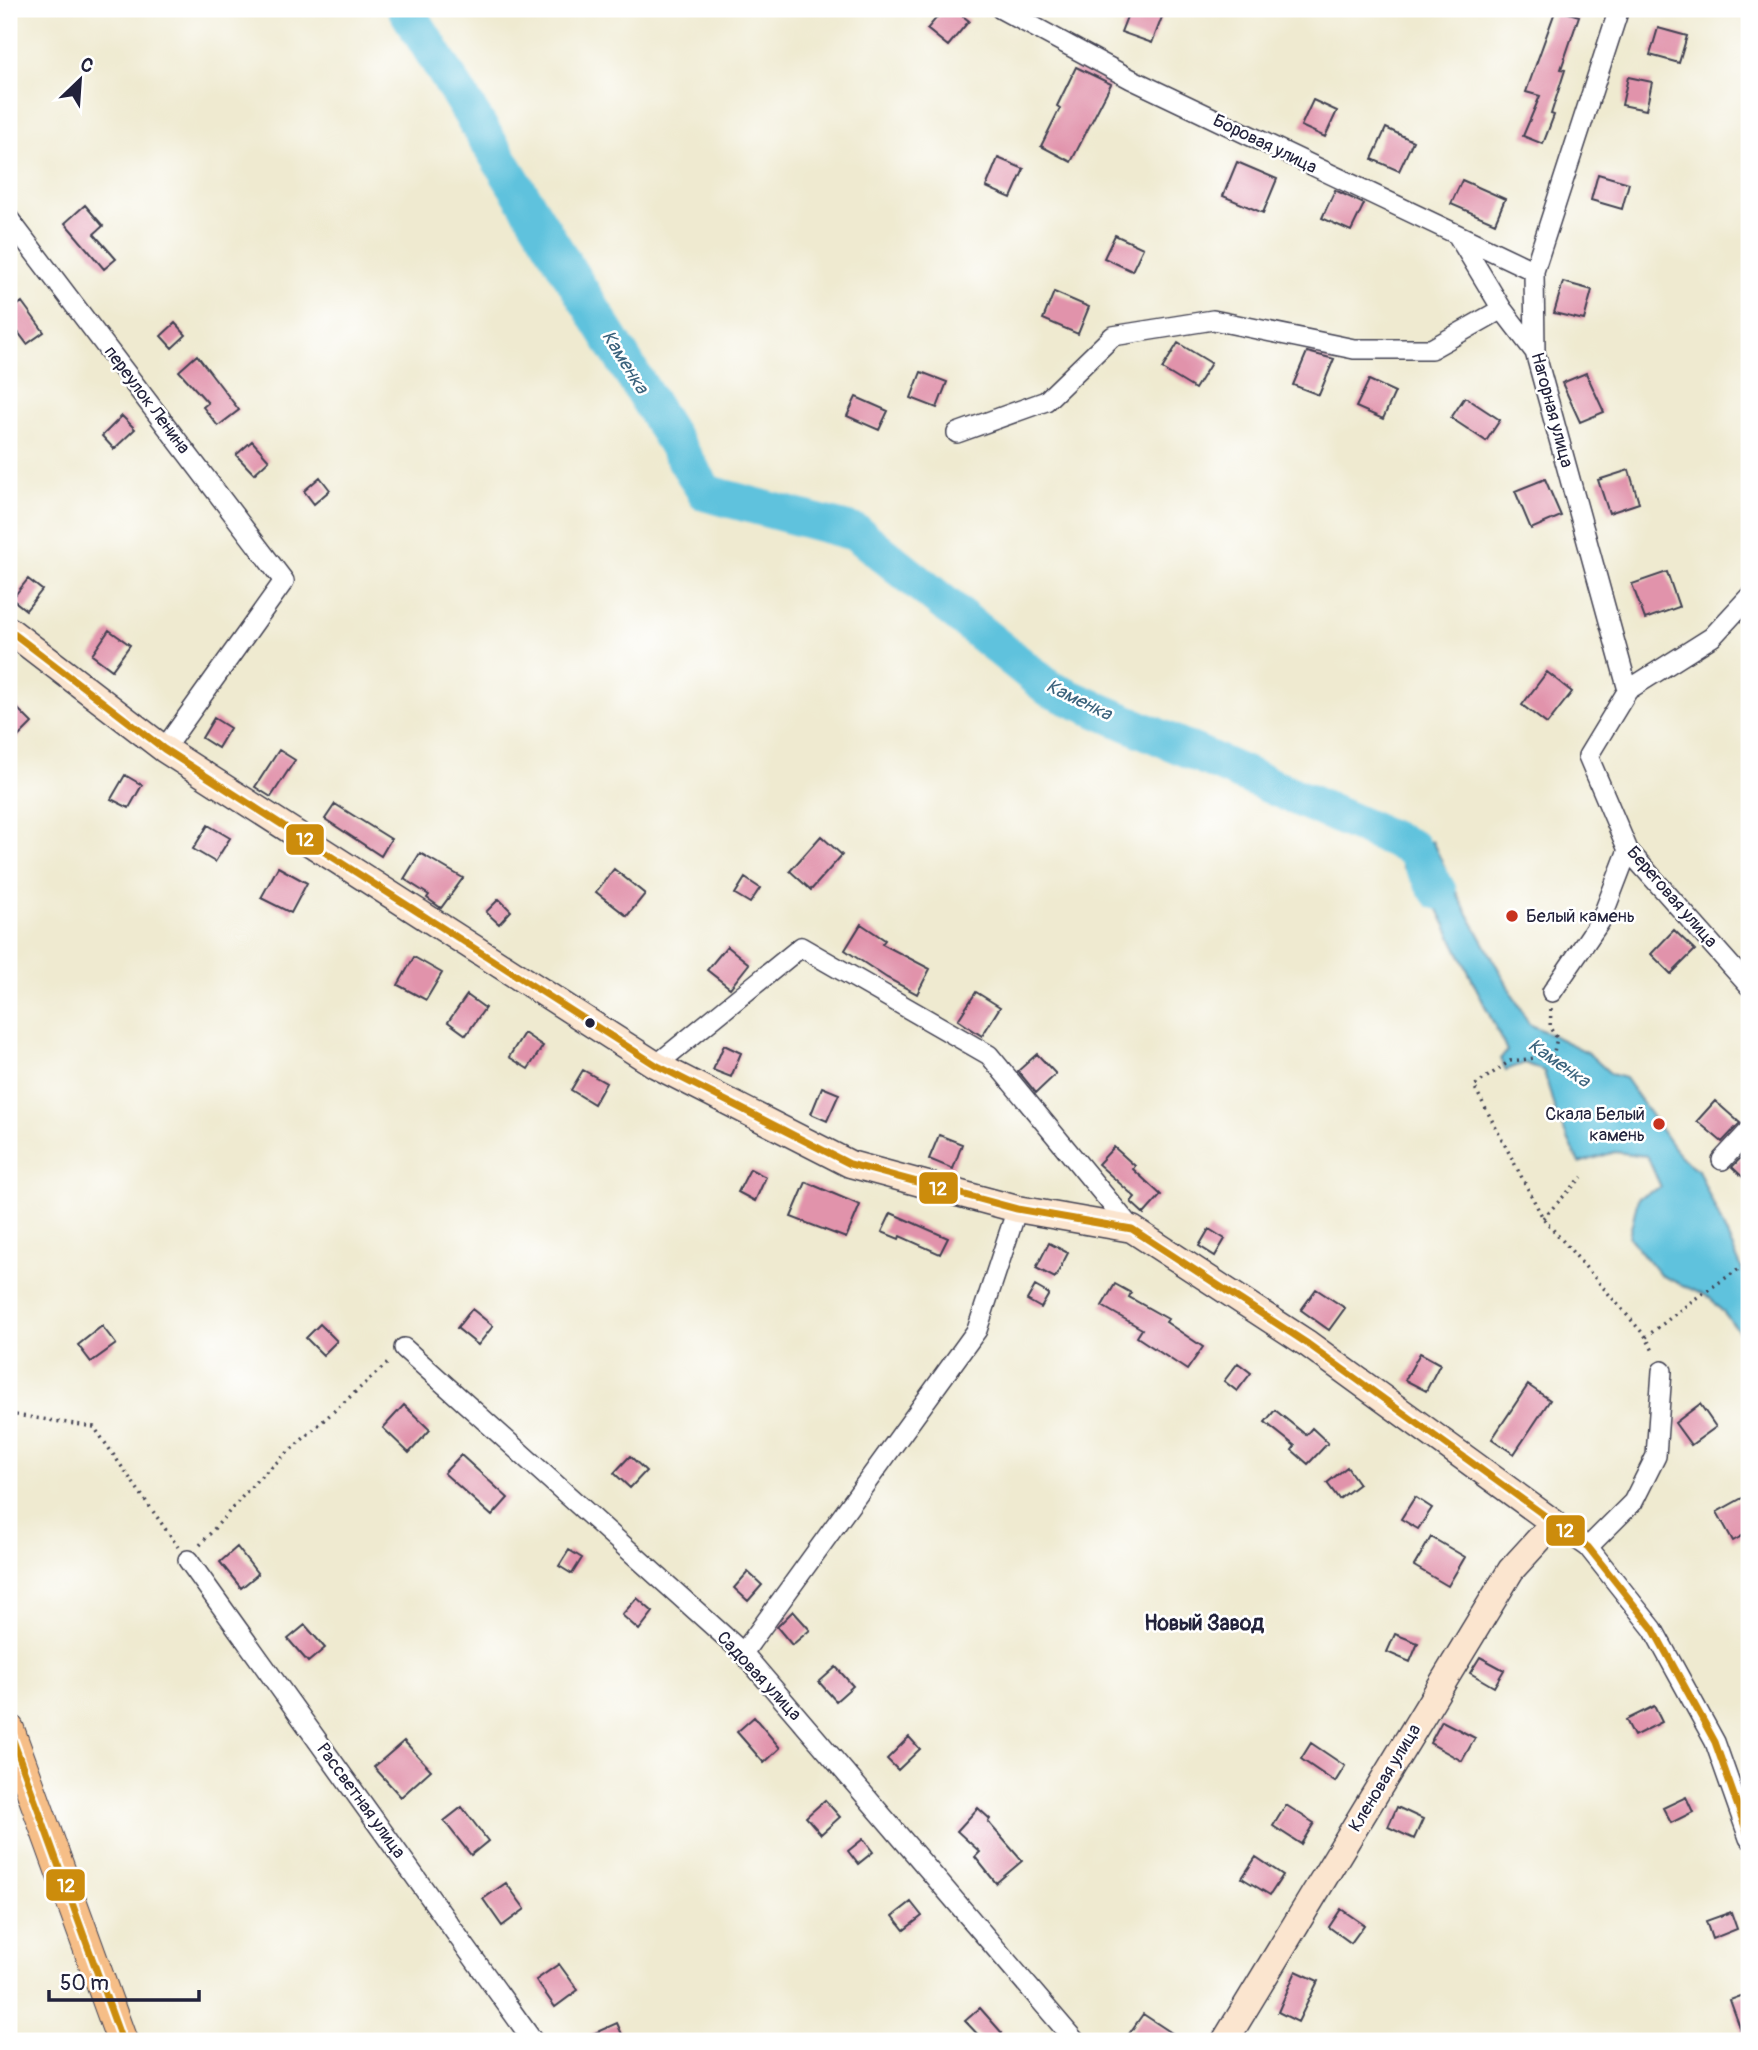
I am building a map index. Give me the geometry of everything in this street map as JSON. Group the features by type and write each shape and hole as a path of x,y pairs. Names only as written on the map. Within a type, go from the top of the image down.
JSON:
{"main road":[{"path":"9,1729 122,2041"}],"street":[{"name":"Боровая улица","path":"1001,9 1131,79 1534,271"},
{"name":"Нагорная улица","path":"1619,9 1534,271 1535,352 1628,690"},
{"name":"переулок Ленина","path":"9,219 284,581 164,749"},
{"path":"1458,236 1502,309 1535,352"},
{"path":"957,433 1046,401 1113,336 1213,320 1354,349 1431,349 1502,309"},
{"path":"1628,690 1712,637 1749,597"},
{"path":"9,630 164,749 656,1065 850,1164 1017,1209 1132,1229"},
{"name":"Береговая улица","path":"1628,690 1588,756 1628,850 1749,986"},
{"path":"1552,992 1601,920 1628,850"},
{"path":"656,1065 802,947 989,1055 1132,1229 1308,1344 1588,1547 1654,1629 1715,1742 1749,1838"},
{"path":"1722,1160 1749,1130"},
{"path":"743,1653 977,1330 1017,1209"},
{"name":"Садовая улица","path":"404,1348 743,1653 1076,2041"},
{"path":"1588,1547 1633,1502 1656,1456 1662,1371"},
{"name":"Кленовая улица","path":"1225,2041 1511,1570 1554,1523"},
{"name":"Рассветная улица","path":"188,1560 533,2041"}],"path":[{"path":"1550,1028 1557,1038 1553,1056 1510,1060 1474,1086 1543,1218 1646,1338 1662,1371"},
{"path":"1543,1218 1582,1177"},
{"path":"1646,1338 1692,1301 1749,1262"},
{"path":"9,1414 94,1427 188,1560 257,1480 404,1348"}],"water":[{"path":"1432,841 1458,896 1529,1024 1587,1052 1611,1074 1625,1078 1681,1158 1698,1170 1749,1285 1749,1343 1711,1298 1660,1275 1629,1237 1638,1198 1661,1187 1647,1156 1615,1152 1579,1163 1555,1111 1544,1071 1525,1063 1506,1070 1500,1059 1507,1051 1430,893 1402,867 1412,848"}],"building":[{"path":"944,9 954,9 969,21 948,46 927,29"},
{"path":"1130,9 1140,9 1162,17 1152,43 1121,32"},
{"path":"1556,9 1579,16 1561,69 1565,70 1551,114 1554,115 1543,144 1523,136 1540,96 1526,92"},
{"path":"1658,28 1687,36 1679,63 1650,55"},
{"path":"1076,67 1111,84 1071,162 1041,146"},
{"path":"1628,77 1652,82 1646,110 1622,105"},
{"path":"1313,100 1337,111 1325,137 1301,126"},
{"path":"1386,128 1413,141 1399,171 1372,159"},
{"path":"998,158 1024,169 1011,198 986,187"},
{"path":"1237,162 1277,179 1263,213 1223,196"},
{"path":"1598,174 1629,183 1622,209 1591,200"},
{"path":"1462,180 1505,199 1495,223 1451,204"},
{"path":"1335,190 1364,204 1351,231 1322,218"},
{"path":"85,205 103,226 94,234 116,259 104,269 65,223"},
{"path":"1115,235 1143,248 1132,271 1104,258"},
{"path":"1563,282 1592,290 1584,320 1554,313"},
{"path":"1054,292 1089,307 1078,334 1043,319"},
{"path":"22,302 44,332 27,344 9,320 9,312"},
{"path":"175,323 186,335 172,348 161,336"},
{"path":"1178,343 1211,363 1195,389 1162,369"},
{"path":"1307,352 1334,359 1319,395 1293,385"},
{"path":"197,355 239,410 218,426 203,407 208,403 179,371"},
{"path":"921,372 947,382 937,408 911,398"},
{"path":"1586,373 1604,412 1580,422 1562,383"},
{"path":"1369,380 1395,392 1383,419 1356,407"},
{"path":"856,397 888,411 879,430 847,416"},
{"path":"1465,397 1500,420 1486,441 1451,418"},
{"path":"122,416 135,429 114,449 102,436"},
{"path":"252,441 269,460 254,474 236,455"},
{"path":"1629,470 1639,503 1609,513 1598,480"},
{"path":"320,477 330,490 314,504 304,491"},
{"path":"1545,479 1561,516 1531,529 1515,491"},
{"path":"1667,572 1679,607 1645,619 1632,584"},
{"path":"28,579 42,590 26,610 12,599"},
{"path":"109,630 130,645 112,670 92,655"},
{"path":"1547,672 1572,692 1547,724 1522,705"},
{"path":"9,700 32,723 9,746"},
{"path":"214,718 230,728 218,748 202,738"},
{"path":"279,750 295,760 271,797 255,787"},
{"path":"125,775 142,785 129,808 111,799"},
{"path":"335,804 391,839 381,856 325,819"},
{"path":"208,825 230,838 215,862 193,849"},
{"path":"821,836 842,855 811,890 790,871"},
{"path":"420,853 463,878 441,908 427,898 429,895 404,879"},
{"path":"278,867 307,883 291,913 261,898"},
{"path":"614,869 645,894 627,916 596,892"},
{"path":"745,878 760,888 750,903 735,894"},
{"path":"499,899 511,911 499,924 486,912"},
{"path":"861,924 885,940 882,944 930,969 917,994 845,950"},
{"path":"1674,930 1695,950 1671,974 1651,954"},
{"path":"727,946 749,964 730,988 707,970"},
{"path":"414,957 442,973 426,1000 398,985"},
{"path":"976,992 1000,1007 982,1036 958,1020"},
{"path":"467,995 485,1008 466,1035 448,1022"},
{"path":"524,1033 543,1046 528,1069 509,1057"},
{"path":"724,1045 741,1053 731,1077 713,1070"},
{"path":"1037,1054 1056,1074 1036,1093 1018,1071"},
{"path":"583,1070 606,1083 594,1104 571,1090"},
{"path":"822,1087 839,1094 827,1121 811,1114"},
{"path":"1715,1101 1740,1123 1722,1142 1697,1121"},
{"path":"939,1135 962,1144 953,1169 929,1159"},
{"path":"1114,1147 1161,1195 1144,1214 1131,1202 1135,1197 1098,1164"},
{"path":"1749,1149 1749,1183 1732,1167"},
{"path":"750,1169 766,1177 755,1201 738,1192"},
{"path":"806,1182 860,1205 846,1238 791,1217"},
{"path":"891,1213 948,1238 940,1254 900,1236 899,1239 882,1232"},
{"path":"1209,1229 1225,1239 1215,1256 1199,1246"},
{"path":"1049,1243 1068,1253 1055,1278 1036,1268"},
{"path":"1115,1284 1131,1293 1129,1297 1168,1319 1166,1322 1203,1347 1187,1370 1137,1337 1142,1329 1102,1306"},
{"path":"1035,1286 1049,1294 1041,1308 1027,1300"},
{"path":"1316,1289 1345,1308 1329,1330 1301,1310"},
{"path":"472,1309 493,1326 478,1345 457,1328"},
{"path":"320,1324 337,1341 323,1355 306,1338"},
{"path":"102,1326 116,1344 91,1362 78,1345"},
{"path":"1420,1353 1440,1364 1426,1391 1405,1380"},
{"path":"1238,1363 1251,1373 1237,1391 1224,1381"},
{"path":"1528,1385 1550,1400 1514,1454 1492,1439"},
{"path":"1700,1404 1716,1427 1691,1445 1675,1423"},
{"path":"404,1405 430,1430 409,1453 383,1428"},
{"path":"1275,1410 1306,1435 1312,1428 1328,1443 1308,1464 1292,1450 1295,1446 1265,1422"},
{"path":"461,1455 508,1498 492,1516 444,1473"},
{"path":"630,1456 646,1471 630,1488 614,1473"},
{"path":"1347,1467 1359,1484 1339,1499 1327,1483"},
{"path":"1415,1497 1432,1508 1418,1529 1401,1519"},
{"path":"1744,1497 1749,1506 1749,1532 1733,1541 1717,1512"},
{"path":"1431,1537 1465,1557 1448,1586 1414,1566"},
{"path":"237,1547 258,1574 241,1588 220,1562"},
{"path":"569,1550 582,1558 572,1574 559,1566"},
{"path":"748,1572 762,1585 748,1601 734,1588"},
{"path":"637,1598 653,1612 639,1630 622,1615"},
{"path":"793,1611 810,1630 792,1645 777,1627"},
{"path":"305,1625 325,1648 308,1662 288,1639"},
{"path":"1395,1634 1418,1643 1410,1662 1387,1652"},
{"path":"1480,1657 1504,1670 1494,1687 1470,1673"},
{"path":"836,1667 853,1686 836,1701 819,1682"},
{"path":"1654,1706 1662,1722 1634,1736 1626,1720"},
{"path":"754,1717 780,1748 764,1763 737,1732"},
{"path":"1442,1721 1475,1738 1462,1761 1430,1743"},
{"path":"909,1737 920,1749 898,1770 887,1759"},
{"path":"404,1741 431,1770 401,1797 374,1767"},
{"path":"1311,1743 1345,1766 1335,1782 1301,1759"},
{"path":"1686,1797 1693,1812 1671,1823 1663,1808"},
{"path":"825,1800 840,1817 821,1834 806,1817"},
{"path":"1286,1805 1314,1823 1301,1844 1273,1826"},
{"path":"462,1807 488,1841 471,1855 444,1821"},
{"path":"1397,1807 1423,1819 1414,1839 1388,1827"},
{"path":"978,1808 990,1819 988,1822 1022,1861 996,1883 975,1857 980,1852 957,1831"},
{"path":"863,1839 873,1852 858,1864 848,1851"},
{"path":"1256,1857 1283,1875 1270,1895 1242,1878"},
{"path":"506,1883 525,1909 502,1926 483,1899"},
{"path":"911,1902 922,1916 904,1930 893,1916"},
{"path":"1341,1909 1364,1925 1351,1943 1329,1927"},
{"path":"1731,1912 1737,1929 1712,1939 1706,1921"},
{"path":"559,1964 578,1990 555,2007 536,1980"},
{"path":"1296,1971 1318,1981 1298,2022 1278,2012"},
{"path":"1749,1993 1749,2041 1745,2041 1730,2000"},
{"path":"980,2008 1002,2033 993,2041 984,2041 965,2021"},
{"path":"1143,2014 1184,2041 1124,2041"},
{"path":"617,2023 625,2041 577,2041"}],"waterway":[{"name":"Каменка","path":"406,9 706,493 857,533 1050,689 1412,848 1438,891"}],"transit line":[{"name":"12","path":"9,630 164,749 656,1065 850,1164 1017,1209 1132,1229 1308,1344 1588,1547 1653,1629 1715,1742 1749,1838"},
{"name":"12","path":"9,1729 122,2041"}],"place":[{"name":"Белый камень","path":"1512,916"},
{"name":"Скала Белый камень","path":"1659,1124"}],"district":[{"name":"Новый Завод","path":"1204,1623"}]}
